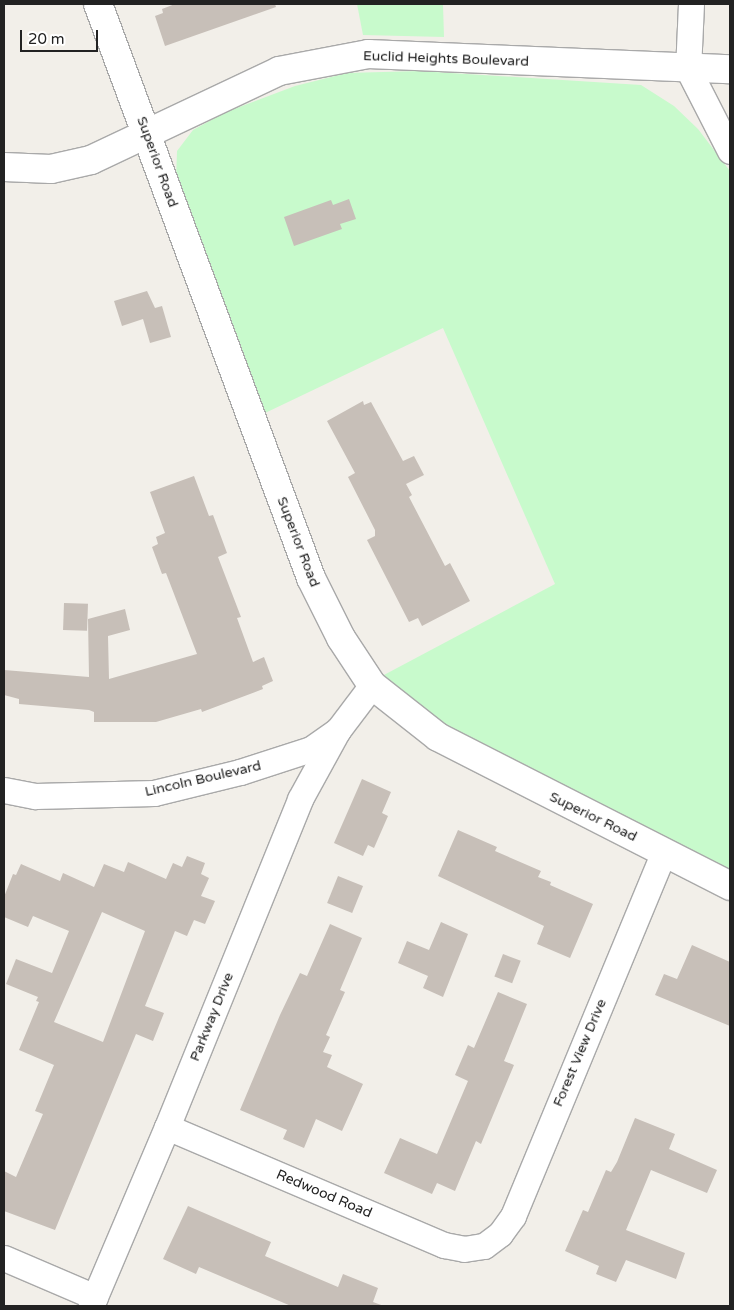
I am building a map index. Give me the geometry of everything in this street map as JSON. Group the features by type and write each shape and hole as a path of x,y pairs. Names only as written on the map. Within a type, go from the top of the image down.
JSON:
{"street":[{"name":"Superior Road","path":"98,4 311,578 341,638 372,686 438,737 730,886"},
{"path":"691,4 688,69 730,151"},
{"name":"Euclid Heights Boulevard","path":"4,167 51,168 91,160 147,136 279,71 368,54 688,69 730,69"},
{"name":"Lincoln Boulevard","path":"4,790 35,796 154,793 282,760 310,749 338,730 372,686"},
{"name":"Parkway Drive","path":"93,1301 168,1127 300,799 338,730"},
{"name":"Forest View Drive","path":"484,1246 500,1234 513,1216 664,852"},
{"name":"Redwood Road","path":"168,1127 444,1245 464,1249 484,1246"},
{"path":"4,1258 93,1301"}],"green space":[{"path":"357,4 443,4 444,37 363,35"},
{"path":"419,71 641,85 674,106 698,129 730,171 730,869 547,782 441,725 382,676 555,584 443,328 263,414 176,180 177,151 193,130 226,112 295,86 347,73"}],"building":[{"path":"175,4 275,4 276,7 165,46 155,16 163,13 162,9"},
{"path":"349,199 356,219 340,224 342,229 294,246 284,217 331,200 333,205"},
{"path":"147,291 155,308 162,306 171,337 150,343 143,319 122,326 114,301"},
{"path":"363,401 364,405 371,402 403,461 414,456 424,475 406,484 412,495 409,497 445,566 450,563 470,601 422,626 418,618 409,622 367,540 375,536 375,530 348,477 355,473 327,421"},
{"path":"194,476 209,516 213,515 227,553 218,557 241,617 237,618 253,662 264,657 273,681 262,686 263,689 202,712 201,709 156,722 94,722 94,712 89,710 19,704 19,699 4,695 4,670 89,677 88,619 125,609 130,630 108,636 109,679 197,654 166,573 162,574 152,547 158,544 156,537 165,533 150,492"},
{"path":"64,603 88,604 87,631 63,630"},
{"path":"362,779 391,792 382,813 388,816 374,848 368,845 363,856 334,843"},
{"path":"458,830 497,847 495,851 541,871 538,877 551,882 550,885 593,904 570,958 537,944 544,926 438,876"},
{"path":"187,856 205,863 201,874 209,878 201,896 215,901 205,924 194,920 187,936 175,931 145,1006 164,1013 153,1041 136,1034 55,1230 4,1211 4,1171 16,1177 43,1114 35,1111 54,1065 19,1050 39,1002 36,1001 38,997 6,984 16,959 52,973 69,931 33,916 28,927 4,917 4,897 13,874 16,875 21,864 60,881 63,873 94,887 104,864 124,872 128,862 166,879 173,863 182,867","holes":["102,912 145,931 103,1042 54,1022"]},
{"path":"338,876 363,886 352,913 327,903"},
{"path":"441,922 468,934 443,997 423,988 428,976 398,963 407,941 429,950"},
{"path":"330,924 362,938 340,990 345,992 326,1035 330,1037 323,1052 332,1055 327,1067 363,1084 342,1131 316,1119 304,1148 283,1139 287,1130 240,1110 300,973 307,976"},
{"path":"692,945 730,962 730,1026 655,995 664,974 677,979"},
{"path":"503,954 521,961 512,983 494,976"},
{"path":"498,992 527,1004 504,1061 514,1065 481,1144 476,1141 455,1191 437,1183 432,1194 384,1173 400,1138 437,1154 468,1081 455,1075 468,1045 474,1048"},
{"path":"635,1118 675,1134 669,1149 717,1170 707,1193 651,1170 626,1230 685,1253 676,1279 626,1260 616,1282 596,1274 599,1266 565,1251 583,1210 588,1212 606,1170 611,1172 617,1162"},
{"path":"188,1206 271,1242 265,1256 338,1287 343,1274 378,1288 373,1302 384,1306 291,1306 199,1267 196,1274 163,1259"}]}
